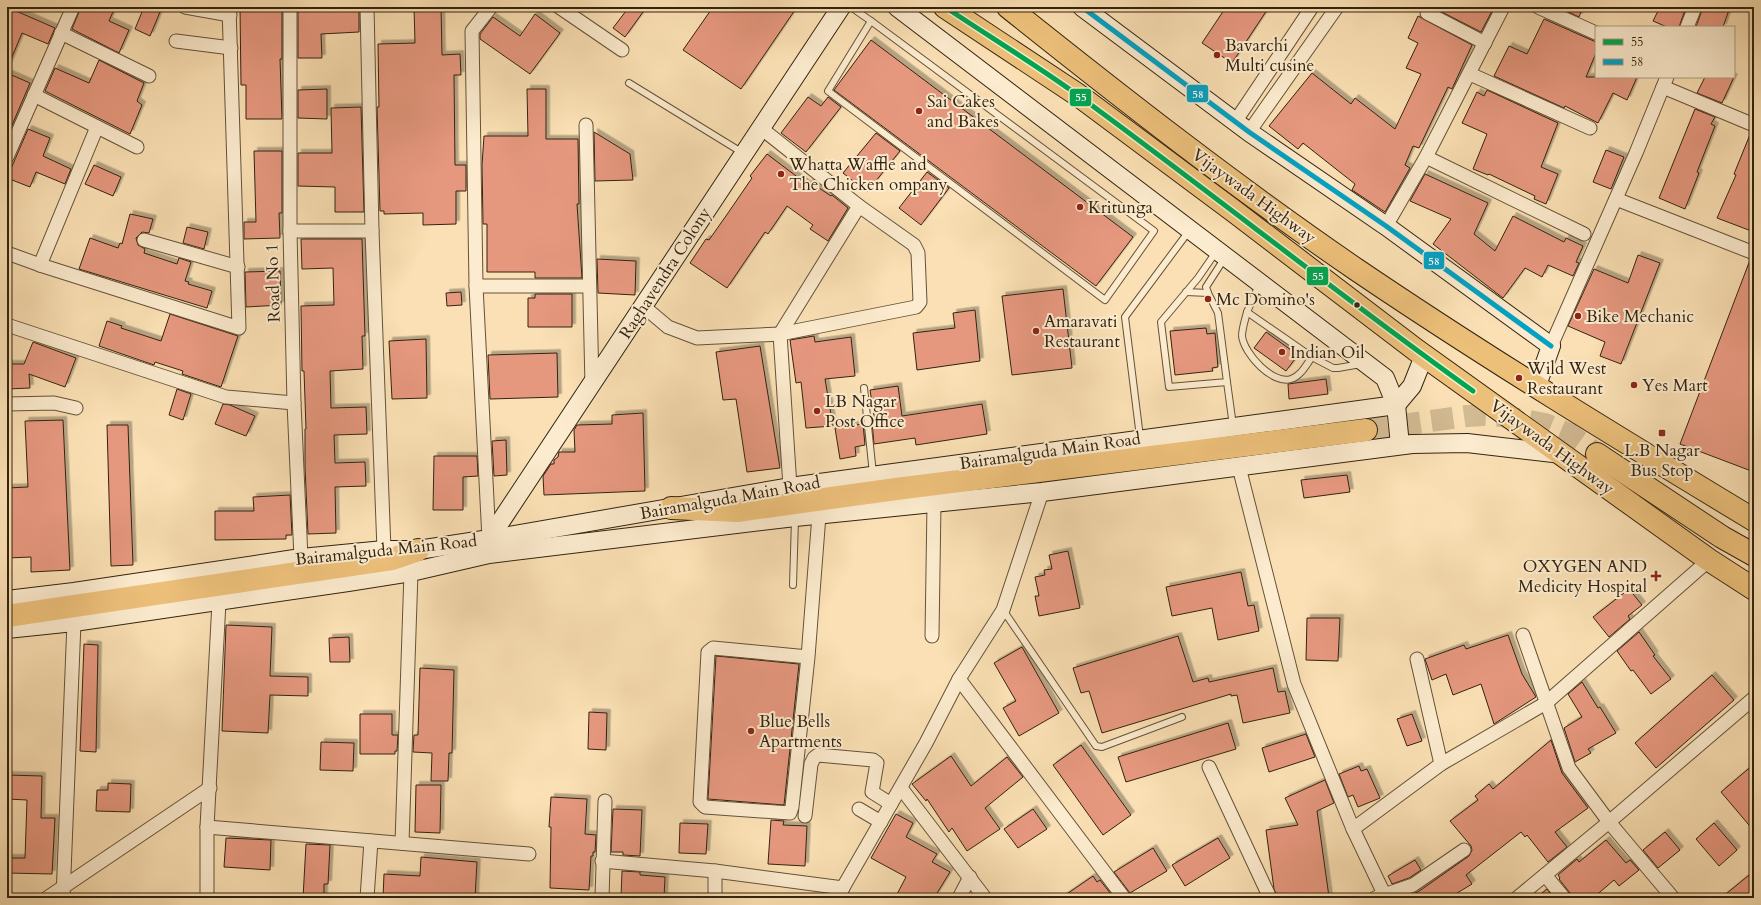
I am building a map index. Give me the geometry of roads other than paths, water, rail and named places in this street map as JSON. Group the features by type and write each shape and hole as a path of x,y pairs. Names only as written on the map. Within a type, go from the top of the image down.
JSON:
{"highway":[{"name":"Vijaywada Highway","path":"945,7 1078,95 1424,356 1709,560 1754,589"},
{"name":"Vijaywada Highway","path":"1008,7 1172,137 1229,180 1358,270 1536,388"},
{"path":"1536,388 1754,520"},
{"path":"671,508 736,511 896,489 1366,430"},
{"path":"1597,454 1722,538 1754,555"},
{"path":"7,616 392,559 418,550"}],"main road":[{"name":"Raghavendra Colony","path":"489,539 841,7"},
{"path":"897,7 1385,378 1396,405 1400,445"},
{"path":"1082,7 1235,122 1386,226 1551,346 1536,388"},
{"path":"1396,405 1412,386 1424,356"},
{"name":"Bairamalguda Main Road","path":"7,600 74,592 301,558 384,550 418,550 790,487 1396,405"},
{"path":"7,629 74,622 219,602 411,572 489,554 795,517 1042,492 1400,445 1467,443 1562,454"}],"street":[{"path":"7,157 73,7"},
{"path":"7,253 40,265 239,328 230,11 185,7"},
{"name":"Road No 1","path":"290,7 290,231 294,403 301,558"},
{"path":"367,7 372,231 384,550"},
{"path":"489,539 476,286 472,31 491,7"},
{"path":"559,7 622,50"},
{"path":"1235,122 1312,7"},
{"path":"1249,132 1336,7"},
{"path":"1386,226 1426,157 1470,74 1503,7"},
{"path":"1538,7 1595,33"},
{"path":"1687,26 1695,7"},
{"path":"1427,13 1485,43"},
{"path":"61,34 149,76"},
{"path":"176,41 231,48"},
{"path":"1470,74 1590,128"},
{"path":"1551,346 1616,199 1665,82 1754,125"},
{"path":"34,95 137,147"},
{"path":"586,125 592,385"},
{"path":"40,265 97,127"},
{"path":"643,306 668,327 697,338 780,334 916,307 920,302 918,252 914,245 859,206 761,128"},
{"path":"1426,157 1584,234"},
{"path":"1616,199 1754,253"},
{"path":"790,487 780,334 859,206"},
{"path":"290,231 372,231"},
{"path":"144,240 238,267"},
{"path":"476,286 589,286"},
{"path":"7,325 226,397 294,403"},
{"path":"7,404 54,403 76,408"},
{"path":"1239,467 1294,684 1382,897 1413,885 1464,850"},
{"path":"602,861 715,871 840,893 901,788 959,679 1003,610 1042,492"},
{"path":"932,636 934,504"},
{"path":"808,657 713,648 710,649 708,652 700,794 700,802 702,805 705,807 790,813 792,807 808,657 819,515"},
{"path":"1353,828 1441,764 1546,703 1709,560"},
{"path":"402,843 411,572"},
{"path":"207,898 207,827 219,602"},
{"path":"64,892 74,622"},
{"path":"1523,635 1569,768 1609,822 1673,898"},
{"path":"1417,659 1441,764"},
{"path":"959,679 1124,898"},
{"path":"1517,898 1752,705"},
{"path":"805,816 811,764 814,758 818,755 873,760 877,763 872,792 891,804"},
{"path":"1209,767 1270,898"},
{"path":"47,898 64,892 210,788"},
{"path":"901,788 985,898"},
{"path":"602,898 605,801"},
{"path":"859,809 881,822"},
{"path":"207,827 528,854"},
{"path":"367,898 371,841"},
{"path":"715,871 715,898"},
{"path":"1545,875 1564,898"},
{"path":"959,898 970,877"}],"lane":[{"path":"851,7 871,21 1154,231 1105,300 828,91 871,21"},
{"path":"629,83 744,153"},
{"path":"1140,439 1125,317 1190,230"},
{"path":"1221,254 1161,322 1169,387 1227,382"},
{"path":"1221,254 1206,287 1218,313 1233,426"},
{"path":"1260,283 1247,312 1242,336 1244,345 1250,356 1274,378 1290,379 1300,375 1312,357"},
{"path":"1186,292 1208,293"},
{"path":"1247,312 1312,357 1333,368 1364,363"},
{"path":"864,388 874,475"},
{"path":"793,585 795,517"},
{"path":"1003,610 1096,746 1102,747 1182,717"}],"tunnel":[{"path":"1366,430 1467,416 1501,416 1545,424 1569,434 1597,454"}],"place":[{"name":"Bavarchi Multi cusine","path":"1217,55"},
{"name":"Sai Cakes and Bakes","path":"919,111"},
{"name":"Whatta Waffle and The Chicken ompany","path":"781,174"},
{"name":"Kritunga","path":"1080,207"},
{"name":"Mc Domino's","path":"1208,299"},
{"name":"Bike Mechanic","path":"1578,316"},
{"name":"Amaravati Restaurant","path":"1036,331"},
{"name":"Indian Oil","path":"1282,352"},
{"name":"Wild West Restaurant","path":"1519,378"},
{"name":"Yes Mart","path":"1634,385"},
{"name":"LB Nagar Post Office","path":"817,411"},
{"name":"L.B Nagar Bus Stop","path":"1662,433"},
{"name":"OXYGEN AND Medicity Hospital","path":"1656,576"},
{"name":"Blue Bells Apartments","path":"751,731"}]}
